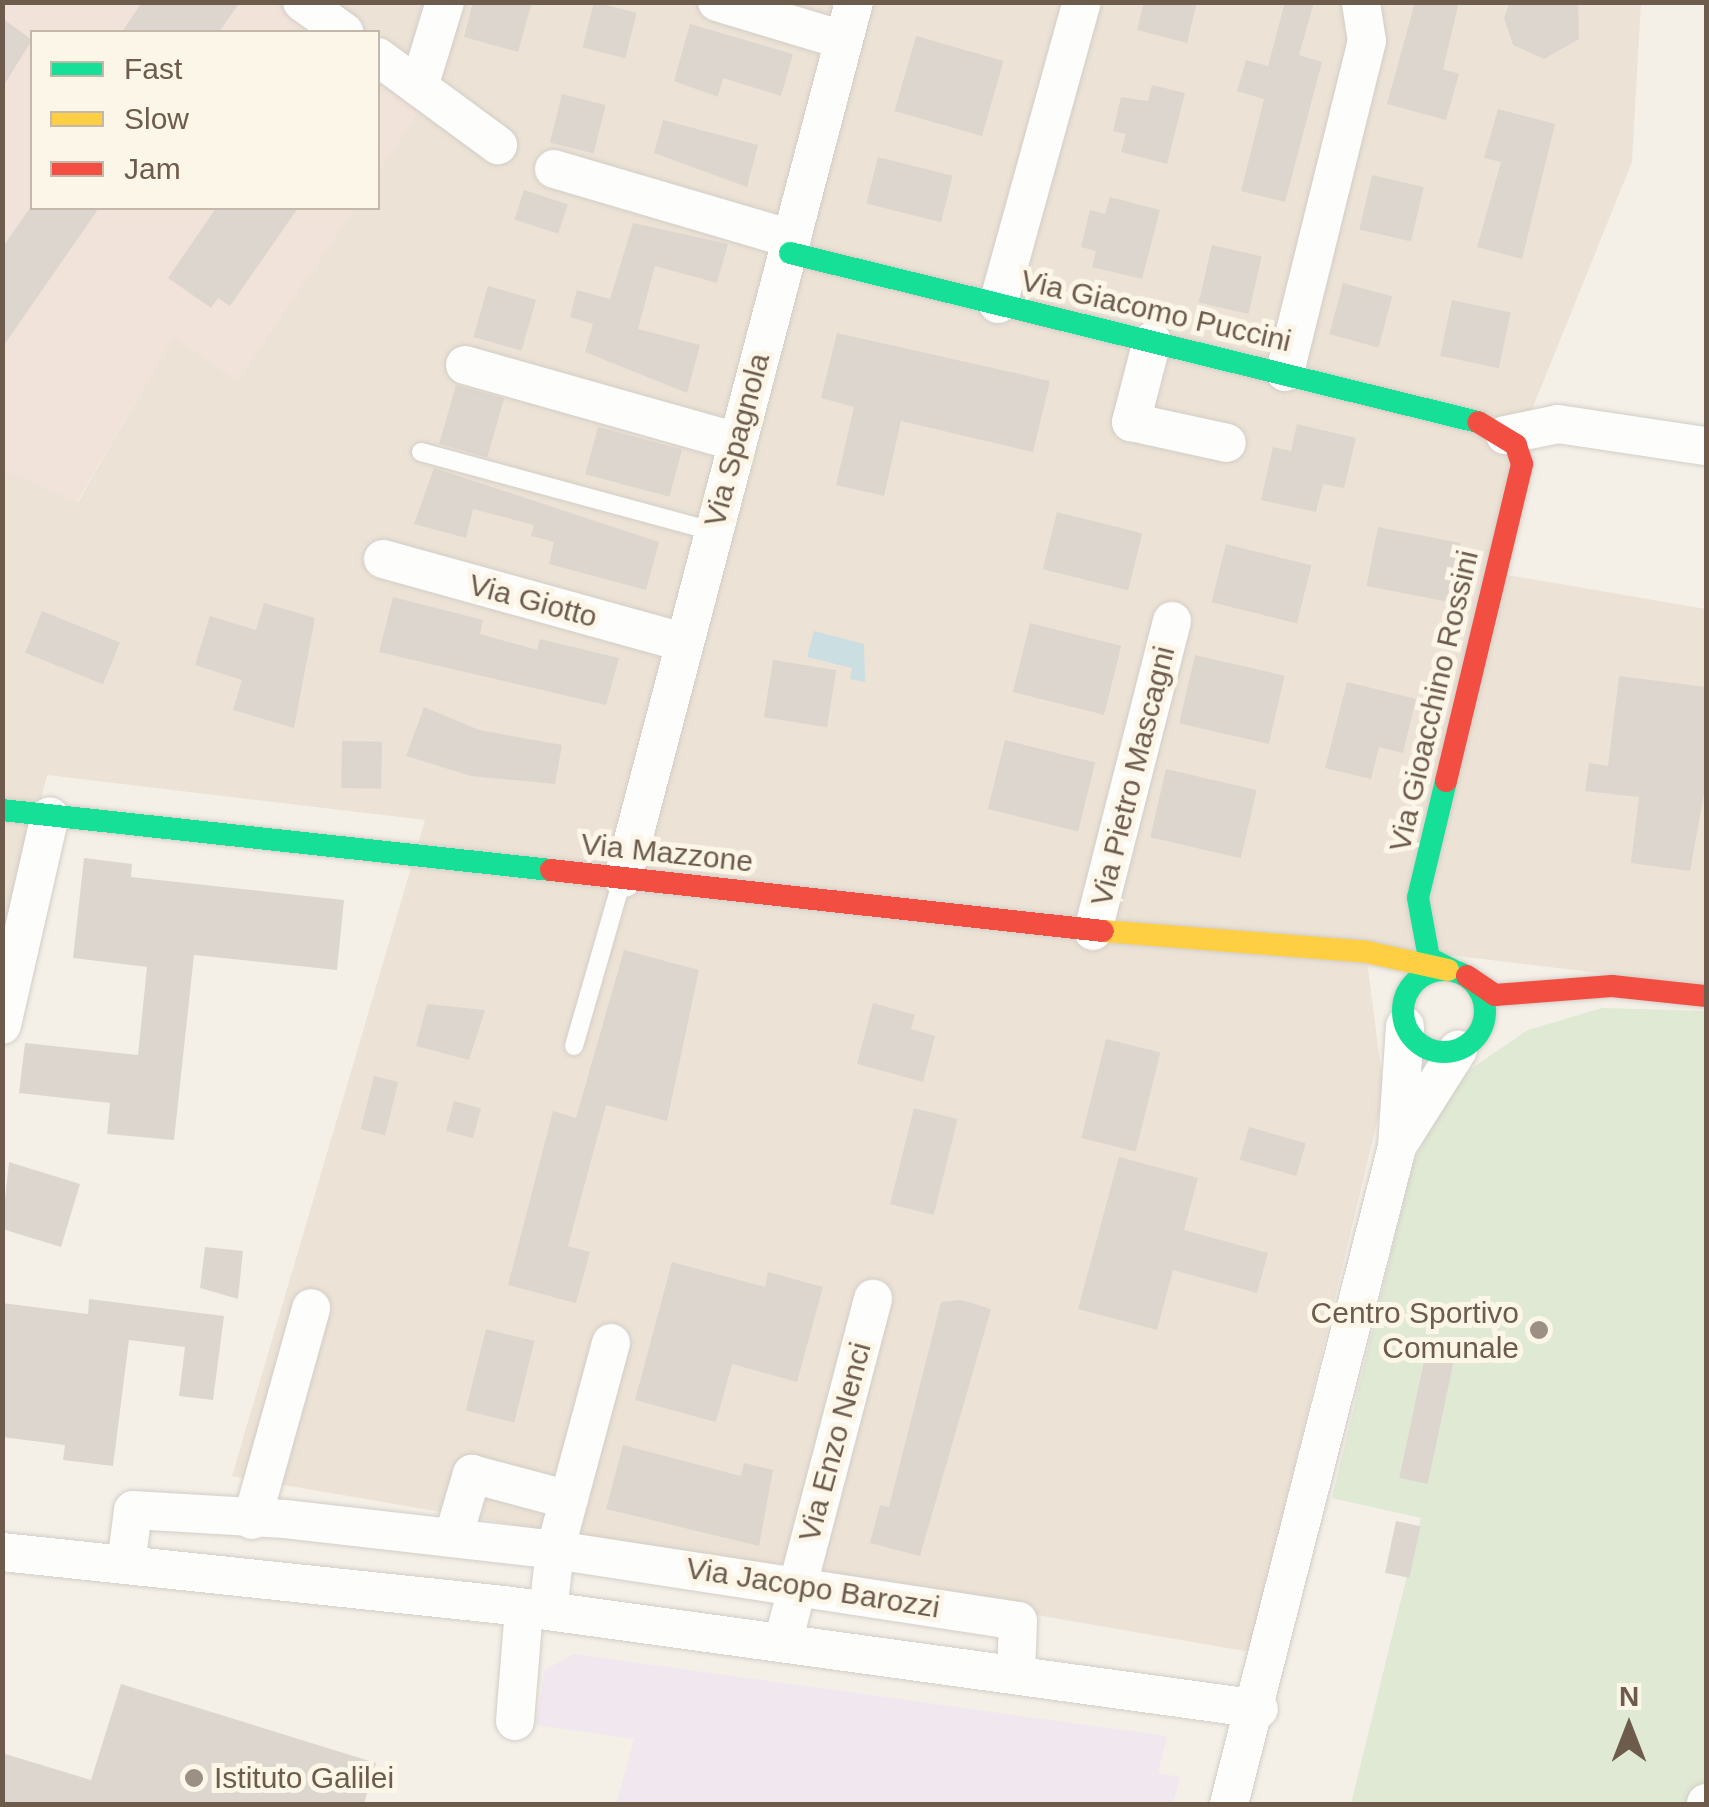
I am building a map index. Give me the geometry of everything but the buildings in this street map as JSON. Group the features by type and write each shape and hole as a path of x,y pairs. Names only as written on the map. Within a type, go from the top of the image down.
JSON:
{"main road":[{"name":"Via Giacomo Puccini","path":"791,246 998,304 1470,418 1505,435"},
{"name":"Via Gioacchino Rossini","path":"1456,972 1429,958 1418,898 1522,464 1505,435"},
{"name":"Via Mazzone","path":"2,810 1093,931 1325,955 1367,952 1456,972 1495,995 1612,986 1706,996"},
{"name":"Via Mazzone","path":"1325,955 1369,973 1421,1046 1468,1041 1612,986"},
{"path":"1404,1019 1421,976 1456,972 1485,1008 1468,1041"}],"street":[{"path":"302,2 341,30"},
{"path":"419,87 445,2"},
{"path":"717,2 843,40"},
{"name":"Via Spagnola","path":"623,878 682,642 854,2"},
{"path":"998,304 1082,2"},
{"path":"1285,372 1367,42 1362,2"},
{"path":"380,58 498,145"},
{"path":"554,169 791,246"},
{"path":"1152,340 1131,422 1227,443"},
{"path":"465,365 737,442"},
{"path":"1505,435 1558,424 1706,446"},
{"name":"Via Giotto","path":"383,559 682,642"},
{"name":"Via Pietro Mascagni","path":"1093,931 1172,621"},
{"path":"2,1025 50,816"},
{"path":"1232,1801 1259,1709 1397,1146 1404,1019"},
{"path":"1397,1146 1468,1041"},
{"name":"Via Enzo Nenci","path":"783,1642 873,1300"},
{"path":"252,1520 310,1308"},
{"path":"515,1721 536,1610 611,1343"},
{"path":"453,1538 472,1474 569,1500"},
{"name":"Via Jacopo Barozzi","path":"139,1567 133,1510 555,1550 798,1583 1018,1621 1016,1675"},
{"name":"Via Jacopo Barozzi","path":"2,1552 536,1610 1259,1709"}],"lane":[{"path":"422,452 712,531"},
{"path":"574,1046 623,878"}],"shaded area":[{"path":"3,3 305,3 345,30 30,30 30,210 353,210 237,381 173,337 77,502 3,469"},
{"path":"305,3 1641,3 1632,162 1529,417 1490,572 1706,609 1706,986 1365,945 1384,1093 1250,1652 232,1476 425,820 47,775 3,954 3,469 78,502 173,336 237,380 353,210 380,210 380,169 431,92 380,55 380,30 345,30"},
{"path":"380,55 431,92 380,169"},
{"path":"814,631 864,644 865,682 850,679 852,668 807,657"},
{"path":"573,1654 1167,1736 1158,1773 1180,1777 1173,1804 616,1804 634,1739 536,1725 545,1670"}],"green space":[{"name":"Centro Sportivo Comunale","path":"1602,1008 1706,1011 1706,1804 1351,1804 1421,1518 1332,1498 1413,1162 1452,1088 1475,1066 1528,1030"}],"traffic: fast":[{"path":"790,253 1478,422"},
{"path":"1446,781 1418,898 1429,958 1453,970"},
{"path":"2,810 551,870"},
{"path":"1444,970 1460,973 1473,982 1482,995 1485,1011 1482,1027 1473,1040 1460,1049 1444,1052 1428,1049 1415,1040 1406,1027 1403,1011 1406,995 1415,982 1428,973 1444,970"}],"traffic: slow":[{"path":"1103,931 1367,952 1448,970"}],"traffic: jam":[{"path":"1446,781 1522,464 1516,445 1478,422"},
{"path":"551,870 1103,931"},
{"path":"1467,976 1495,995 1612,986 1706,996"}],"place":[{"name":"Centro Sportivo Comunale","path":"1539,1330"},
{"name":"Istituto Galilei","path":"194,1778"}]}
